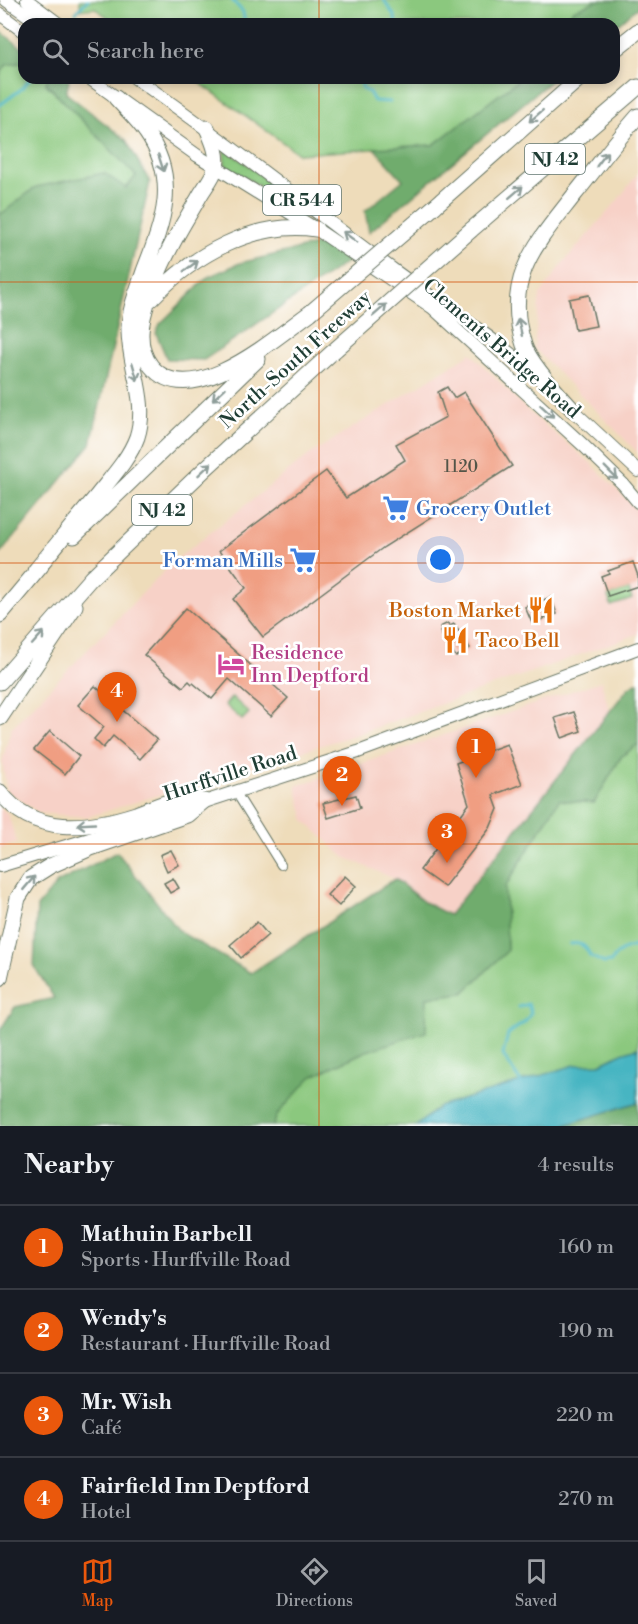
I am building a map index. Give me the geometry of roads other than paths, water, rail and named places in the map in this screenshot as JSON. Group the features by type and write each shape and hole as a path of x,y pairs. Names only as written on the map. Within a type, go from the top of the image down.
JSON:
{"highway":[{"path":"620,45 638,31"},
{"name":"North-South Freeway","path":"0,615 35,571 248,367 573,84"},
{"name":"North-South Freeway","path":"0,682 91,578 205,469 336,349 638,87"},
{"path":"35,571 117,471 136,437 139,424 140,393 131,359 128,329 137,292 158,238 166,184 153,144 146,132 116,98"},
{"path":"573,410 550,385 524,347 515,307 527,258 542,234 608,150 638,116"},
{"path":"207,128 216,150 216,167 180,229 154,281 141,326 143,351 146,358 157,372 167,378 190,381 222,372 248,357 310,313"},
{"path":"147,303 165,285 208,253 237,240 274,228 289,226 316,229"},
{"path":"0,718 16,691 68,619 91,578"},
{"path":"0,792 15,809 32,820 56,825 102,823 182,799 204,801"},
{"path":"0,978 18,898 31,878 50,866 91,848 187,815 204,801"}],"main road":[{"path":"6,0 32,18"},
{"path":"27,0 51,18"},
{"path":"0,14 18,28"},
{"name":"Clements Bridge Road","path":"97,84 216,167 316,229 440,314 583,445 638,502"},
{"name":"Clements Bridge Road","path":"144,84 207,128 397,272 513,354 638,471"},
{"name":"Hurffville Road","path":"0,866 388,741 638,648"}],"street":[{"path":"235,791 281,865"}],"water":[{"path":"638,1048 638,1102 561,1126 416,1126 439,1107 575,1065 600,1064"}],"waterway":[{"path":"76,12 88,0"},
{"path":"232,0 243,12 244,18"},
{"path":"384,0 395,18"},
{"path":"0,105 26,84"},
{"path":"272,84 281,84"},
{"path":"362,84 362,89 369,92 374,101 390,102"},
{"path":"570,944 582,945 590,956 604,963 611,962 622,950 638,946"},
{"path":"519,1007 528,1004 531,1013 525,1022 508,1034 503,1055 522,1084"}],"place":[{"name":"Grocery Outlet","path":"396,508"},
{"name":"Forman Mills","path":"303,560"},
{"name":"Boston Market","path":"541,610"},
{"name":"Taco Bell","path":"455,640"},
{"name":"Residence Inn Deptford","path":"231,664"},
{"name":"Fairfield Inn Deptford","path":"117,722"},
{"name":"Mathuin Barbell","path":"476,778"},
{"name":"Wendy's","path":"342,806"},
{"name":"Mr. Wish","path":"447,863"}]}
